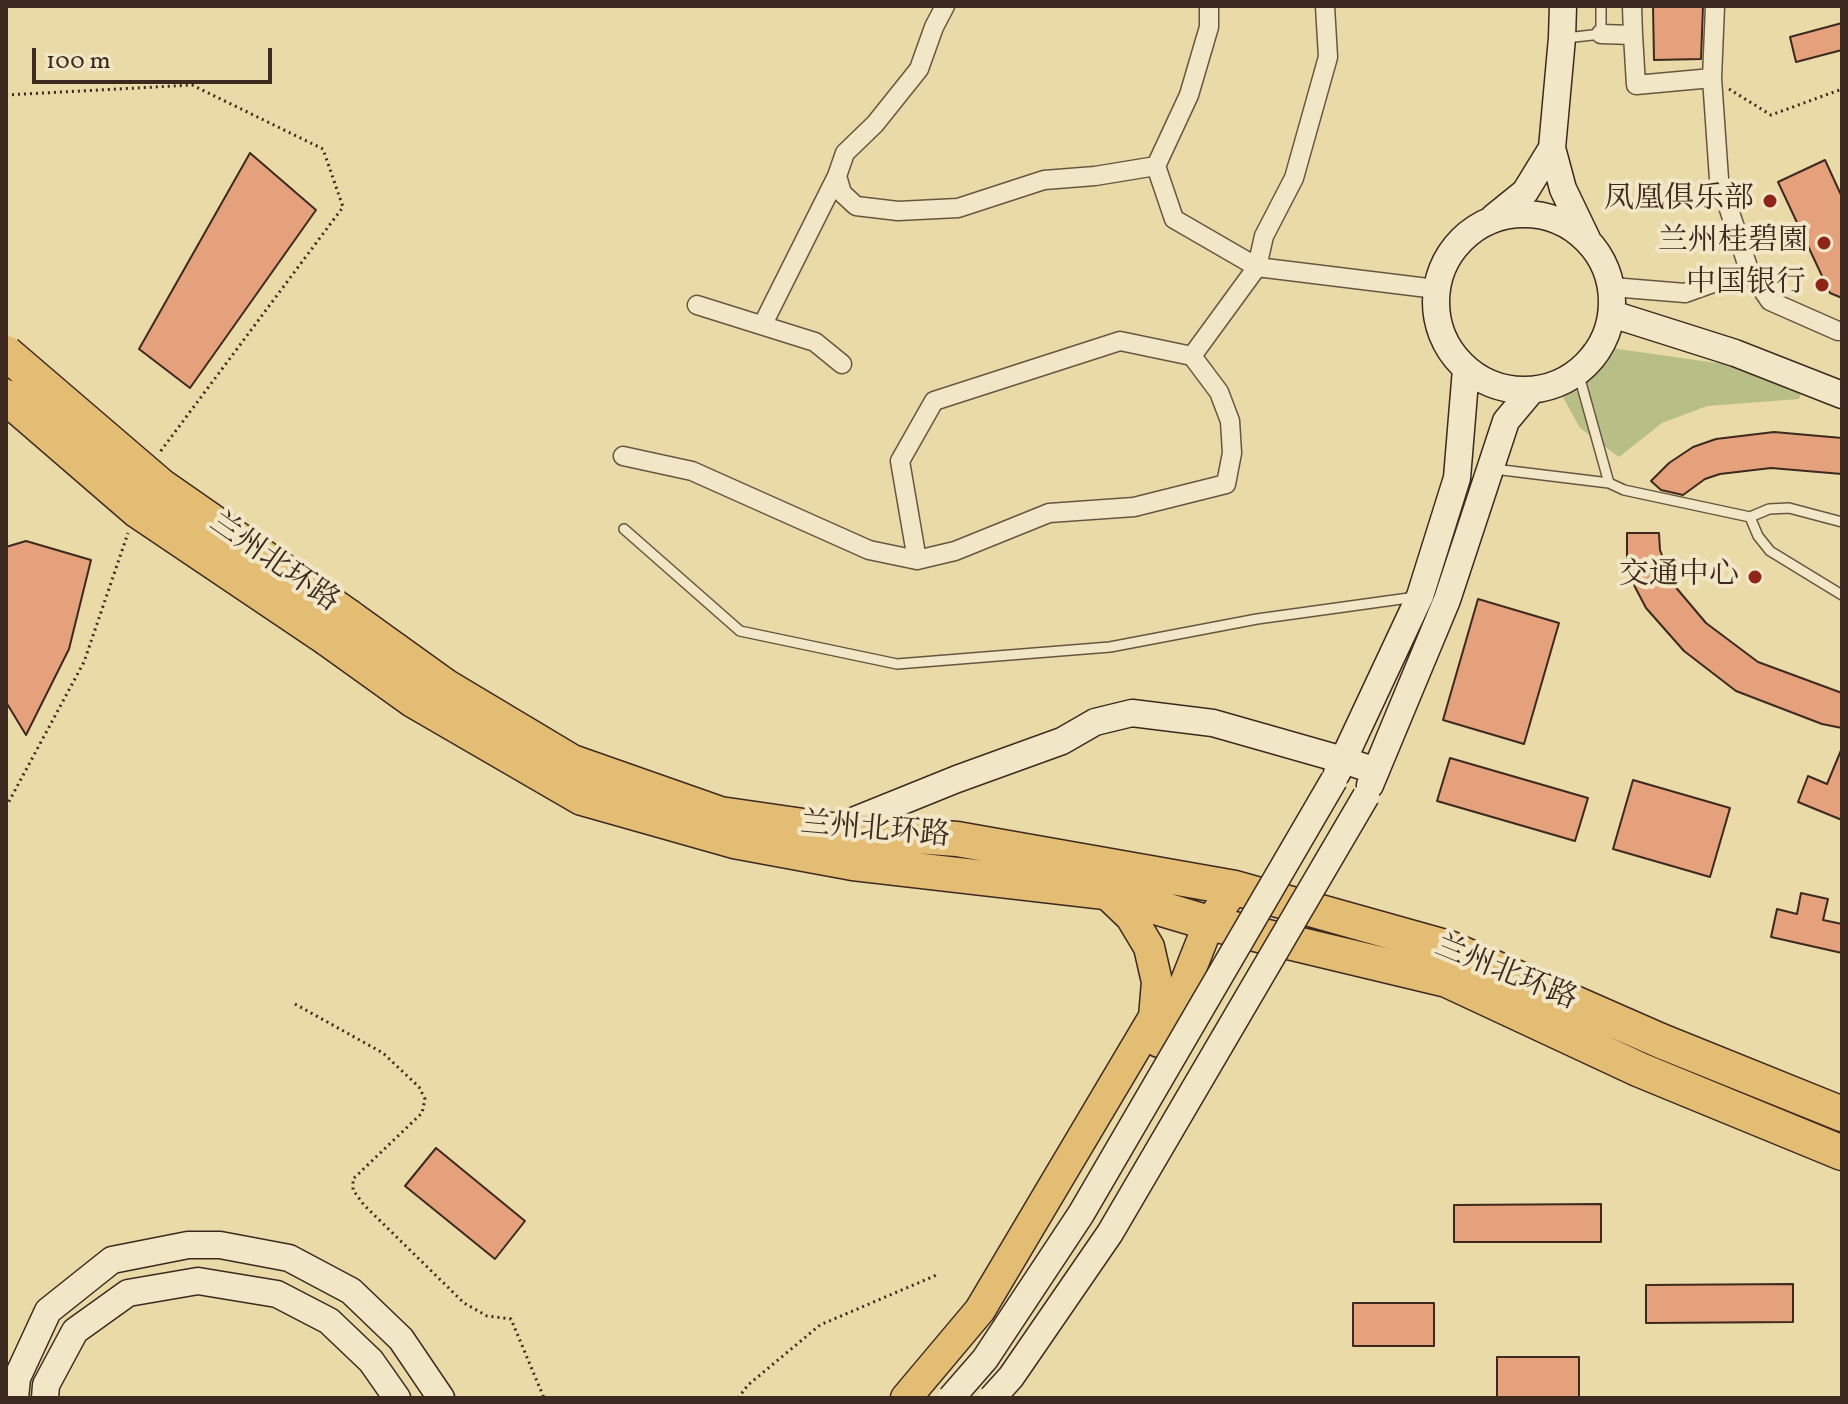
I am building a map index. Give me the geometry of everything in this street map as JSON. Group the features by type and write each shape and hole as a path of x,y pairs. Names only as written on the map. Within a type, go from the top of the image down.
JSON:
{"highway":[{"name":"兰州北环路","path":"6,353 161,486 339,628 413,700 582,798 734,841 853,863 1105,892 1209,923 1447,980 1640,1070 1842,1153"},
{"name":"兰州北环路","path":"6,397 138,511 572,762 720,814 831,830 957,839 1235,888 1449,948 1661,1041 1842,1114"}],"main road":[{"path":"1552,148 1525,192 1454,247 1442,267 1436,289 1436,312 1441,333 1451,353 1466,369 1497,386 1532,390 1556,384 1578,372 1601,346 1612,314 1612,287 1603,262 1588,240 1563,189 1552,148 1563,6"},
{"path":"1492,219 1517,213 1543,215 1567,224 1588,240"},
{"path":"1612,314 1735,353 1842,395"},
{"path":"951,1398 985,1359 1081,1214 1338,770 1420,596 1457,478 1466,369"},
{"path":"992,1398 1011,1377 1110,1233 1366,796 1447,600 1506,421 1532,390"},
{"path":"831,830 1062,741 1095,722 1132,713 1213,723 1338,770 1376,771"},
{"path":"928,1398 994,1319 1169,1024 1209,923 1235,888"},
{"path":"906,1398 980,1310 1154,1017 1157,982 1149,947 1131,917 1105,892"},
{"path":"15,1398 17,1378 48,1311 112,1260 188,1245 209,1245 289,1258 351,1291 401,1339 441,1398"},
{"path":"45,1398 46,1385 75,1331 128,1293 198,1281 277,1294 329,1321 371,1361 397,1398"}],"street":[{"path":"763,324 837,176 845,153 875,124 919,69 945,6"},
{"path":"1209,6 1209,27 1189,95 1156,166 1174,219 1257,267 1436,289"},
{"path":"1192,356 1257,267 1264,236 1294,178 1328,57 1325,6"},
{"path":"1632,6 1636,85 1712,78"},
{"path":"1715,6 1712,78 1719,179 1749,270 1770,301 1840,331"},
{"path":"1601,34 1633,35"},
{"path":"837,176 842,193 856,206 898,211 958,208 1044,180 1156,166"},
{"path":"1612,287 1685,293 1749,270"},
{"path":"697,305 815,342 842,364"},
{"path":"623,456 692,471 869,550 917,560 955,551 1049,513 1134,507 1226,484 1232,453 1230,421 1219,392 1192,356 1120,341 934,401 900,461 917,560"}],"lane":[{"path":"1562,38 1601,34 1601,6"},
{"path":"1578,372 1609,483"},
{"path":"1491,468 1609,483 1624,490 1750,517 1769,509 1789,508 1842,522"},
{"path":"1750,517 1758,536 1770,551 1842,595"},
{"path":"624,529 740,631 897,664 1110,647 1257,619 1420,596 1447,600"}],"path":[{"path":"1712,78 1771,115 1842,89"},
{"path":"6,95 192,85 323,149 343,207 161,449 155,463"},
{"path":"6,807 84,662 128,534"},
{"path":"295,1004 383,1053 419,1087 425,1099 422,1113 353,1179 353,1190 364,1205 464,1303 487,1316 511,1319 544,1398"},
{"path":"738,1398 748,1385 820,1325 939,1274"}],"green space":[{"path":"1583,344 1738,366 1804,385 1799,399 1707,406 1662,423 1619,457 1580,428 1558,388"}],"building":[{"path":"1653,6 1703,6 1701,59 1654,60"},
{"path":"1842,23 1842,50 1796,62 1790,37"},
{"path":"250,153 316,210 190,388 139,349"},
{"name":"兰州桂碧園","path":"1825,160 1842,197 1842,298 1830,293 1778,182"},
{"path":"1774,432 1842,438 1842,474 1771,468 1720,474 1705,479 1683,495 1661,490 1651,481 1669,463 1693,447 1716,439"},
{"path":"1627,533 1659,533 1660,550 1673,584 1706,623 1758,662 1842,693 1842,728 1822,724 1736,691 1684,651 1646,608 1635,587 1627,559"},
{"path":"26,541 91,560 69,649 26,735 6,702 6,547"},
{"path":"1478,599 1559,623 1524,744 1443,720"},
{"path":"1842,748 1842,820 1798,802 1808,776 1827,784"},
{"path":"1450,758 1588,798 1575,841 1437,801"},
{"path":"1633,780 1730,808 1710,877 1613,849"},
{"path":"1801,893 1828,899 1823,920 1842,924 1842,953 1771,937 1777,909 1797,914"},
{"path":"436,1148 525,1221 495,1259 405,1186"},
{"path":"1601,1204 1601,1242 1454,1242 1454,1205"},
{"path":"1793,1284 1793,1322 1646,1323 1646,1285"},
{"path":"1353,1303 1434,1303 1434,1346 1353,1346"},
{"path":"1497,1357 1579,1357 1579,1398 1497,1398"}],"place":[{"name":"凤凰俱乐部","path":"1770,201"},
{"name":"兰州桂碧園","path":"1824,243"},
{"name":"中国银行","path":"1822,285"},
{"name":"交通中心","path":"1755,577"}]}
